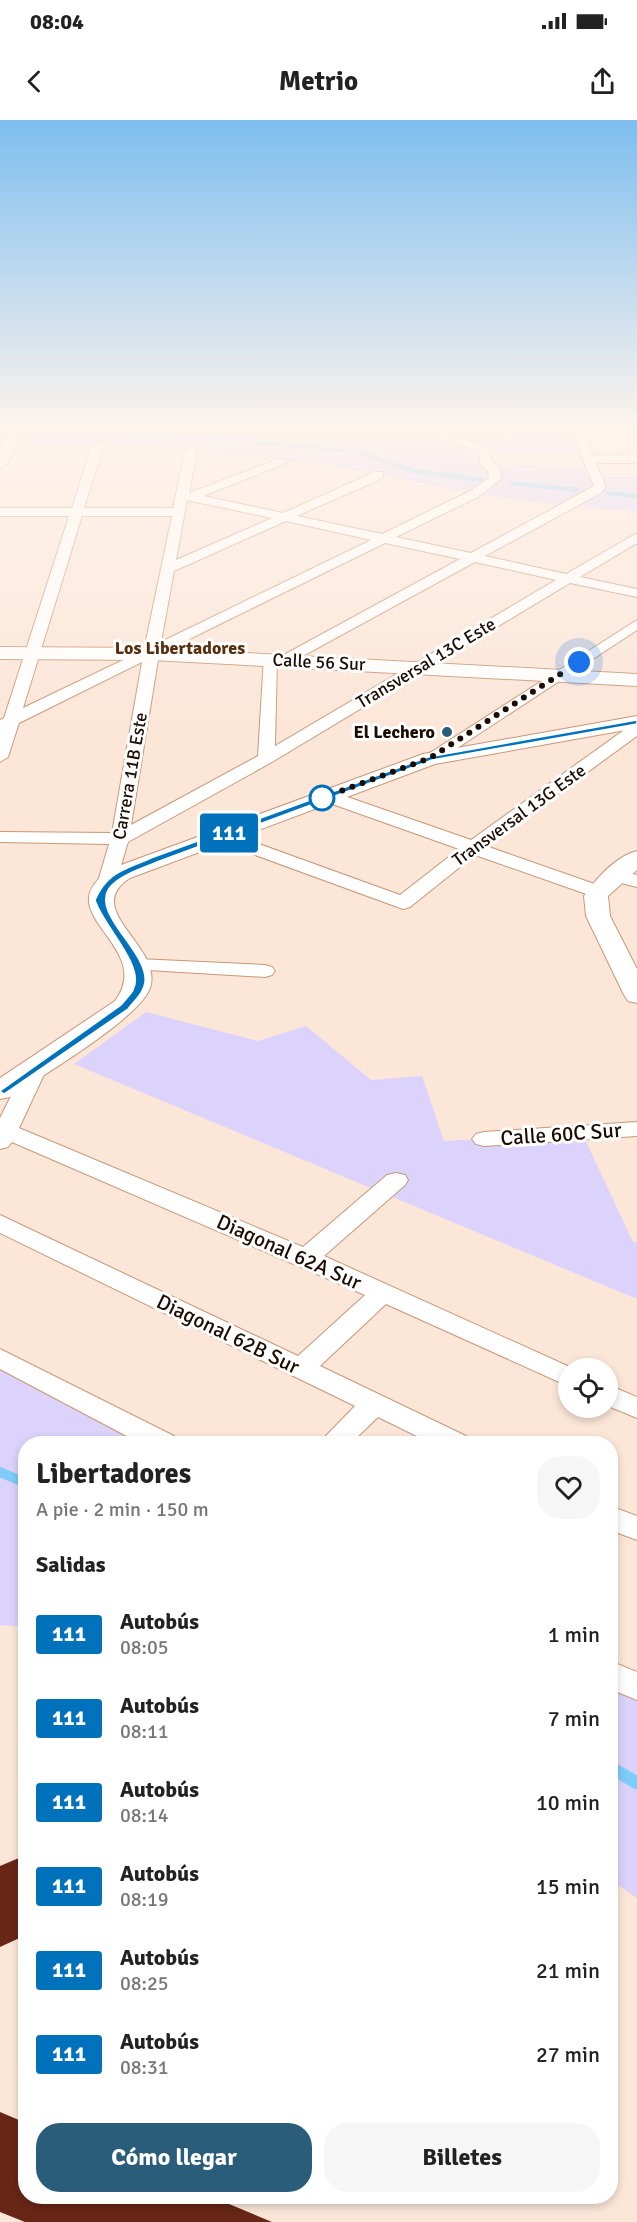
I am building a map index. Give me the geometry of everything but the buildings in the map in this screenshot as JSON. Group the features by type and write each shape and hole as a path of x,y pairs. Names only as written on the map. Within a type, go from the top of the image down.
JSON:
{"street":[{"path":"0,757 6,723 71,529"},
{"name":"Carrera 11B Este","path":"138,965 103,912 100,900 120,839 176,529"},
{"path":"168,569 257,529"},
{"path":"342,529 637,593"},
{"path":"6,723 152,654 402,529"},
{"path":"266,758 277,660 526,529"},
{"name":"Transversal 13C Este","path":"120,839 266,758 637,537"},
{"path":"430,758 637,624"},
{"path":"184,637 200,656"},
{"name":"Calle 56 Sur","path":"0,653 200,656 637,680"},
{"path":"106,885 130,869 430,758 637,722"},
{"name":"Transversal 13G Este","path":"220,836 403,903 472,848 637,728"},
{"path":"327,796 597,894 626,878 637,858"},
{"path":"0,837 120,839"},
{"path":"597,894 598,916 637,995"},
{"path":"0,1091 133,999 141,981 138,965 266,971"},
{"path":"3,1137 37,1066"},
{"name":"Calle 60C Sur","path":"484,1139 637,1129"},
{"name":"Diagonal 62A Sur","path":"3,1137 306,1258 558,1372"},
{"path":"306,1258 396,1180"},
{"name":"Diagonal 62B Sur","path":"0,1223 441,1436"},
{"path":"301,1369 382,1293"},
{"path":"0,1358 150,1436"},
{"path":"618,1399 637,1408"},
{"path":"341,1436 375,1404"},
{"path":"618,1521 637,1529"},
{"path":"618,1678 637,1687"}],"shaded area":[{"path":"146,1012 258,1041 306,1026 371,1080 422,1076 444,1141 582,1133 633,1242 637,1242 637,1299 74,1064"},
{"path":"0,1368 134,1436 18,1436 18,1626 0,1625"},
{"path":"618,1687 637,1697 637,1898 618,1885"}],"waterway":[{"path":"0,1472 18,1480"},
{"path":"618,1772 637,1783"}],"bus line":[{"name":"111","path":"0,1091 124,1007 133,999 138,990 141,981 138,965 103,912 100,900 106,885 117,876 130,869 430,758 637,722"}],"place":[{"name":"El Lechero","path":"447,732"}],"district":[{"name":"Los Libertadores","path":"180,648"}],"route":[{"path":"322,798 430,758 579,662"}]}
